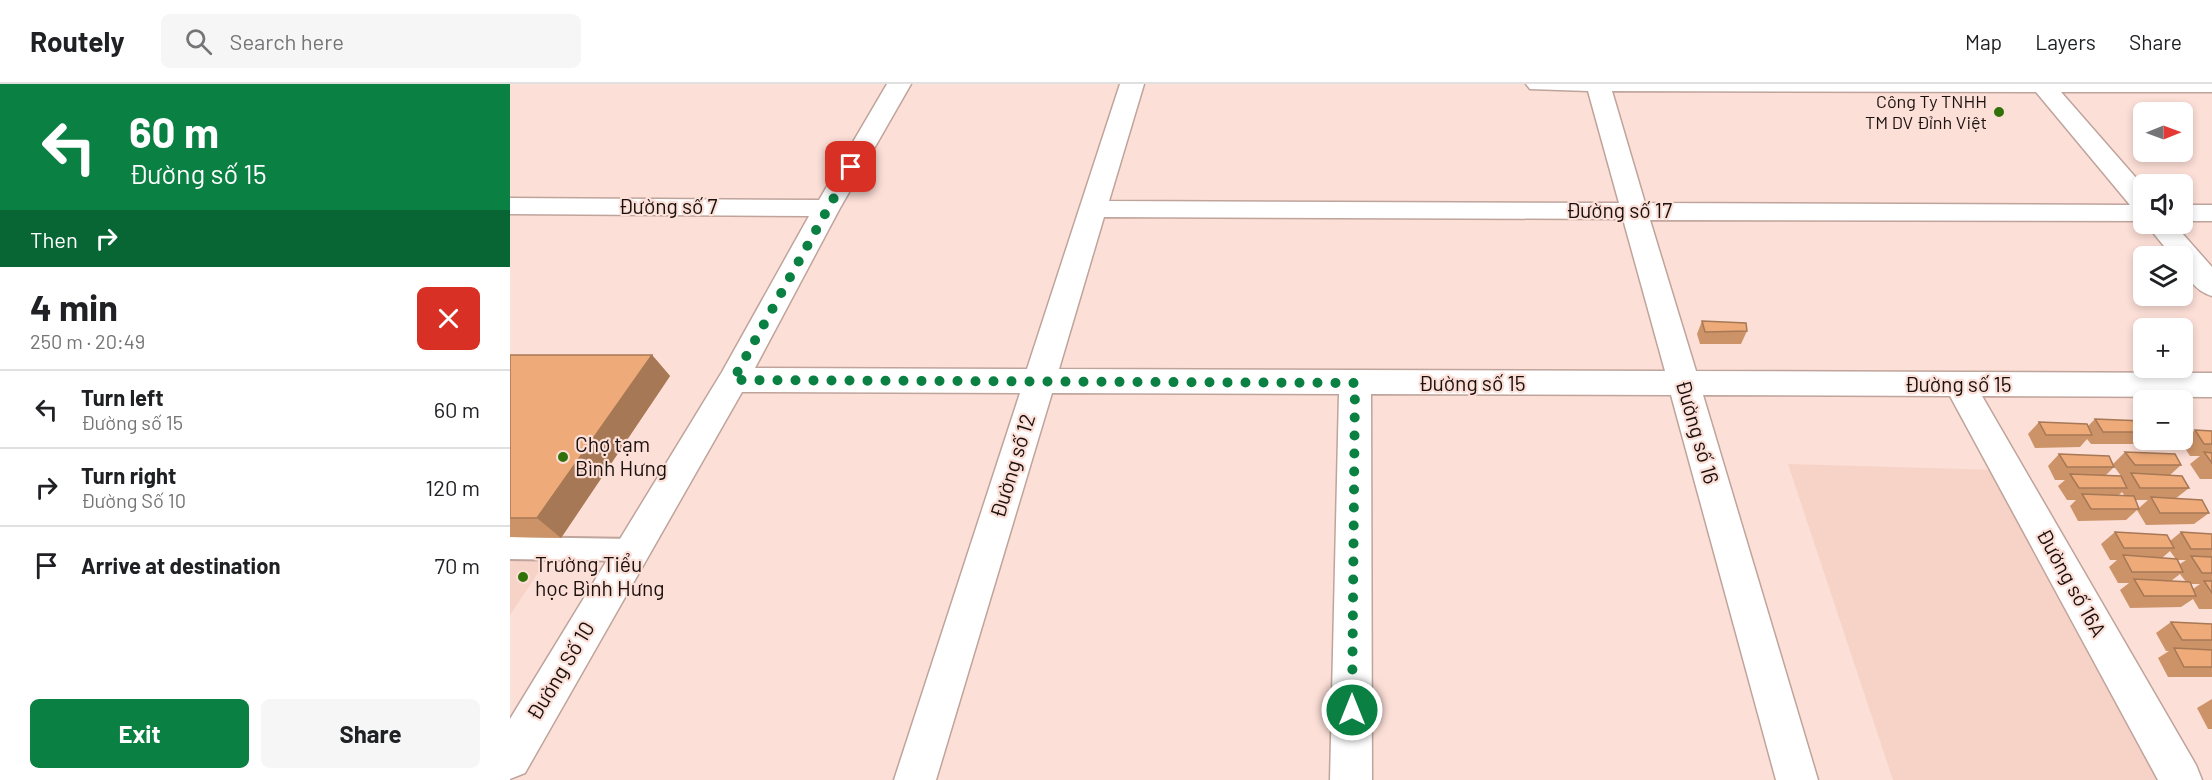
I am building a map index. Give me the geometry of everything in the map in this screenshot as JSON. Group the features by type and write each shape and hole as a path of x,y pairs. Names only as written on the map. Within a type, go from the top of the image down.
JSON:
{"street":[{"name":"Đường Số 10","path":"510,758 733,380 827,208 899,84"},
{"name":"Đường số 12","path":"915,780 1132,84"},
{"path":"1538,84 2212,85"},
{"name":"Đường số 16","path":"1598,84 1797,780"},
{"path":"2044,86 2133,191"},
{"name":"Đường số 7","path":"510,206 827,208"},
{"name":"Đường số 17","path":"1094,209 2133,213"},
{"path":"2193,213 2212,213"},
{"path":"2168,234 2212,286"},
{"name":"Đường số 15","path":"733,380 2212,385"},
{"path":"1351,780 1355,383"},
{"name":"Đường số 16A","path":"1960,385 2181,780"}],"lane":[{"path":"510,548 633,550"}],"shaded area":[{"path":"1788,464 1997,470 2167,780 1893,780"},
{"name":"Trường Tiểu học Bình Hưng","path":"510,537 561,538 510,615"}],"building":[{"path":"1702,321 1746,323 1747,331 1705,332"},
{"name":"Chợ tạm Bình Hưng","path":"510,355 652,355 537,518 510,518"},
{"path":"2095,419 2133,421 2133,432 2103,432"},
{"path":"2039,422 2087,424 2092,435 2046,435"},
{"path":"2195,430 2212,431 2212,444 2204,444"},
{"path":"2125,452 2175,454 2181,465 2135,465"},
{"path":"2204,452 2212,453 2212,463"},
{"path":"2059,454 2109,456 2114,467 2067,467"},
{"path":"2131,473 2182,476 2189,488 2140,488"},
{"path":"2070,474 2121,476 2127,488 2079,488"},
{"path":"2082,494 2134,496 2139,509 2091,509"},
{"path":"2151,497 2202,500 2209,513 2160,513"},
{"path":"2115,532 2167,535 2174,548 2124,548"},
{"path":"2181,532 2212,534 2212,549 2191,549"},
{"path":"2123,555 2177,559 2183,572 2132,572"},
{"path":"2191,556 2212,557 2212,573 2202,573"},
{"path":"2134,579 2190,582 2196,596 2144,596"},
{"path":"2204,581 2212,581 2212,593"},
{"path":"2171,622 2212,624 2212,640 2182,640"},
{"path":"2174,648 2212,650 2212,667 2184,667"}],"place":[{"name":"Công Ty TNHH TM DV Đỉnh Việt","path":"1999,112"},
{"name":"Chợ tạm Bình Hưng","path":"563,457"},
{"name":"Trường Tiểu học Bình Hưng","path":"523,577"}],"route":[{"path":"851,167 733,380 1355,383 1352,710"}]}
